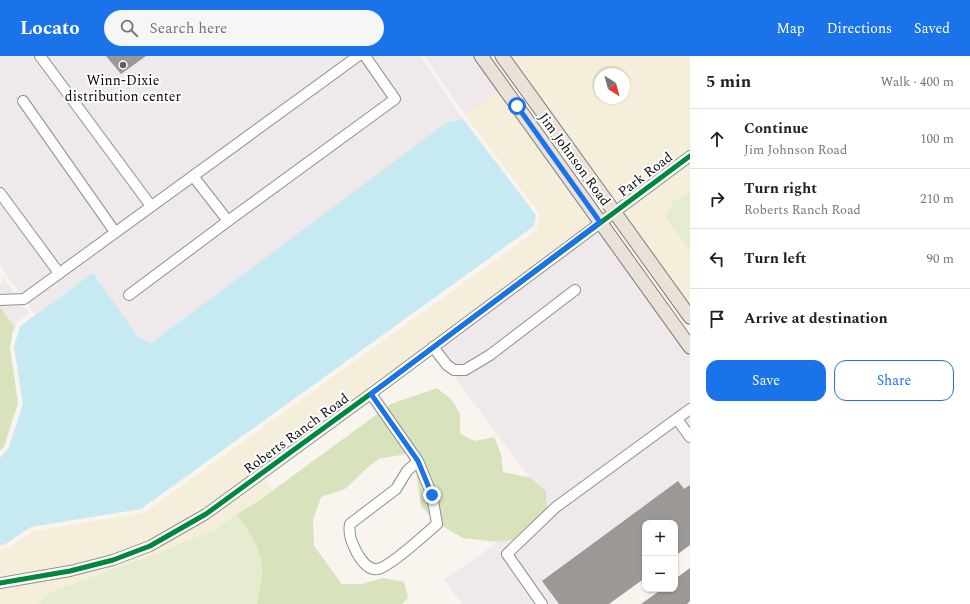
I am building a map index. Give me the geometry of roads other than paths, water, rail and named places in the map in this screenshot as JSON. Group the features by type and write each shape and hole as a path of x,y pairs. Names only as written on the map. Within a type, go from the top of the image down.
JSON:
{"main road":[{"name":"Jim Johnson Road","path":"481,56 517,106 608,217"},
{"path":"493,56 520,93 535,102"},
{"name":"Jim Johnson Road","path":"502,56 535,102 608,217"},
{"path":"608,217 690,317"},
{"path":"608,217 690,347"}],"street":[{"path":"40,56 151,206"},
{"path":"0,300 24,298 358,56"},
{"path":"129,295 395,99 365,56"},
{"path":"23,101 115,232"},
{"name":"Park Road","path":"608,217 690,156"},
{"path":"193,176 228,221"},
{"path":"0,192 59,273"},
{"name":"Roberts Ranch Road","path":"0,583 70,571 113,560 150,546 206,514 371,394 608,217"},
{"path":"433,347 447,365 454,370 465,370 490,355 575,290"},
{"path":"371,394 418,461 432,495 437,524 388,564 377,569 369,567 360,559 352,544 349,531 350,524 396,489 407,471 418,461"},
{"path":"542,604 507,554 556,507 690,409"},
{"path":"676,419 690,437"}],"water":[{"path":"463,119 536,215 534,226 141,509 31,527 4,545 0,545 0,458 8,449 23,404 14,347 20,326 93,273 138,337 151,343 446,123"}],"place":[{"name":"Winn-Dixie distribution center","path":"123,65"}]}
